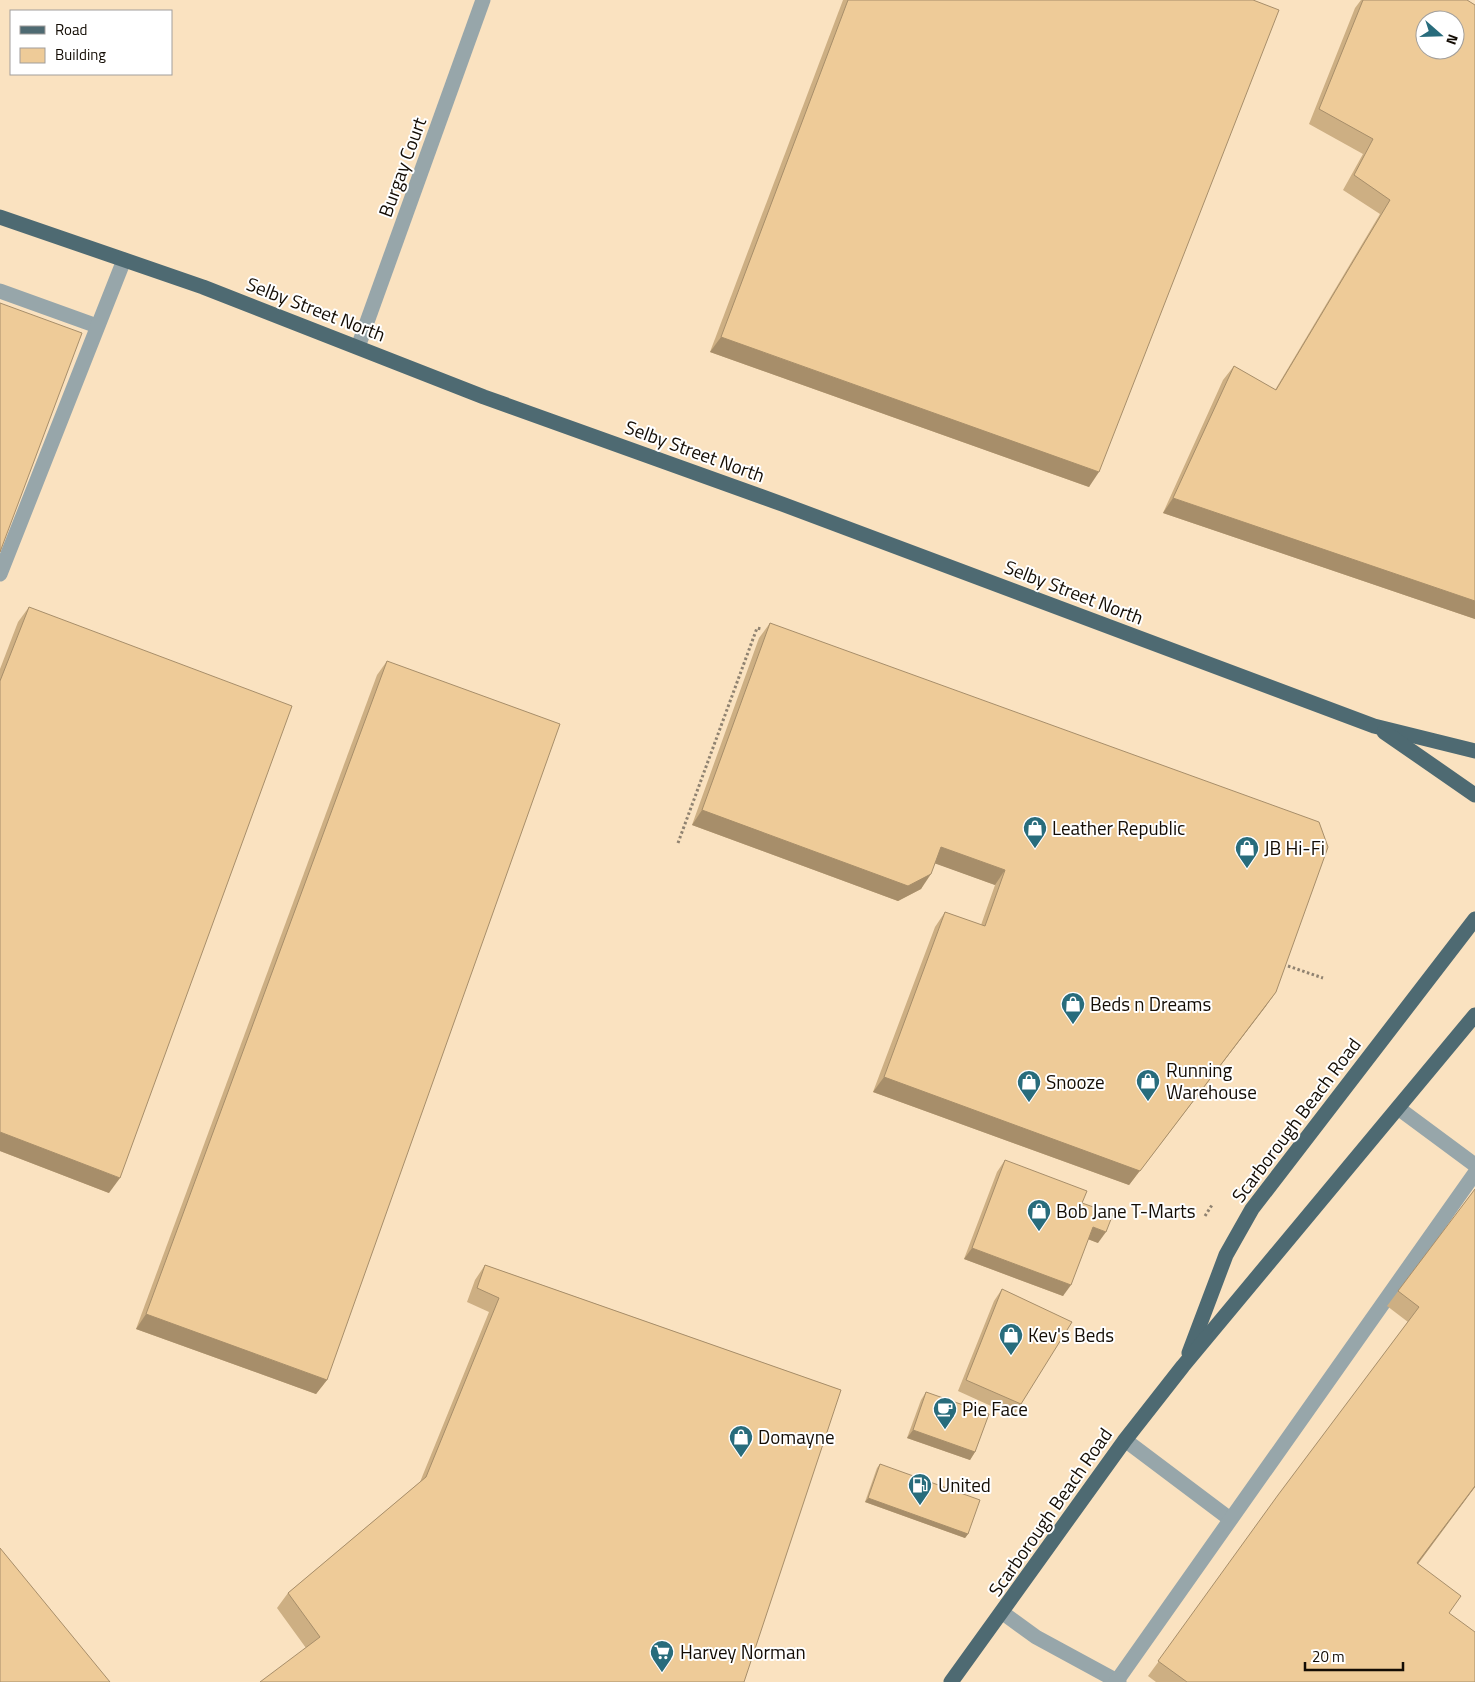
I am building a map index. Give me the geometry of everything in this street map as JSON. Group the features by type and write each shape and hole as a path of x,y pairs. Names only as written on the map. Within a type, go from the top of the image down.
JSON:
{"main road":[{"name":"Selby Street North","path":"0,217 203,287 484,397 782,504 1374,726 1475,751"},
{"name":"Selby Street North","path":"1374,726 1475,795"},
{"name":"Scarborough Beach Road","path":"1184,1366 1226,1255 1252,1209 1475,919"},
{"name":"Scarborough Beach Road","path":"951,1682 1003,1613 1125,1440 1475,1015"}],"street":[{"name":"Burgay Court","path":"358,347 483,0"},
{"path":"0,574 124,260"},
{"path":"0,291 97,326"},
{"path":"1398,1108 1475,1165"},
{"path":"1003,1613 1036,1637 1117,1681 1475,1173"},
{"path":"1125,1440 1230,1519"}],"path":[{"path":"678,842 757,628 762,630"},
{"path":"1288,966 1323,978"},
{"path":"1205,1216 1212,1205"}],"shaded area":[{"path":"0,0 1475,0 1475,1682 0,1682"}],"building":[{"path":"848,0 1253,0 1279,10 1099,472 721,337"},
{"path":"1363,0 1467,0 1475,5 1475,601 1173,498 1234,366 1276,390 1390,200 1354,175 1373,139 1319,109"},
{"path":"0,303 82,333 0,552"},
{"path":"29,607 292,706 120,1178 0,1132 0,681"},
{"name":"Leather Republic","path":"770,623 1319,822 1328,847 1276,992 1140,1171 884,1077 945,912 985,926 1005,870 941,847 931,874 908,886 702,810"},
{"path":"387,661 560,724 327,1380 146,1314"},
{"name":"Bob Jane T-Marts","path":"1005,1160 1087,1191 1082,1203 1113,1214 1106,1232 1093,1227 1071,1285 972,1248"},
{"path":"1475,1189 1475,1486 1417,1563 1461,1596 1449,1613 1475,1632 1475,1682 1187,1682 1158,1661 1278,1495 1419,1307 1398,1291"},
{"path":"485,1265 841,1390 744,1682 260,1682 320,1637 288,1593 426,1477 499,1298 477,1288"},
{"name":"Kev's Beds","path":"1002,1289 1072,1322 1021,1404 966,1380"},
{"name":"Pie Face","path":"926,1392 989,1414 975,1452 913,1430"},
{"path":"880,1464 980,1500 968,1534 868,1498"},
{"path":"0,1548 110,1682 0,1682"}],"place":[{"name":"Leather Republic","path":"1035,849"},
{"name":"JB Hi-Fi","path":"1247,869"},
{"name":"Beds n Dreams","path":"1073,1025"},
{"name":"Running Warehouse","path":"1148,1102"},
{"name":"Snooze","path":"1029,1103"},
{"name":"Bob Jane T-Marts","path":"1039,1232"},
{"name":"Kev's Beds","path":"1011,1356"},
{"name":"Pie Face","path":"945,1430"},
{"name":"Domayne","path":"741,1458"},
{"name":"United","path":"920,1506"},
{"name":"Harvey Norman","path":"662,1673"}]}
